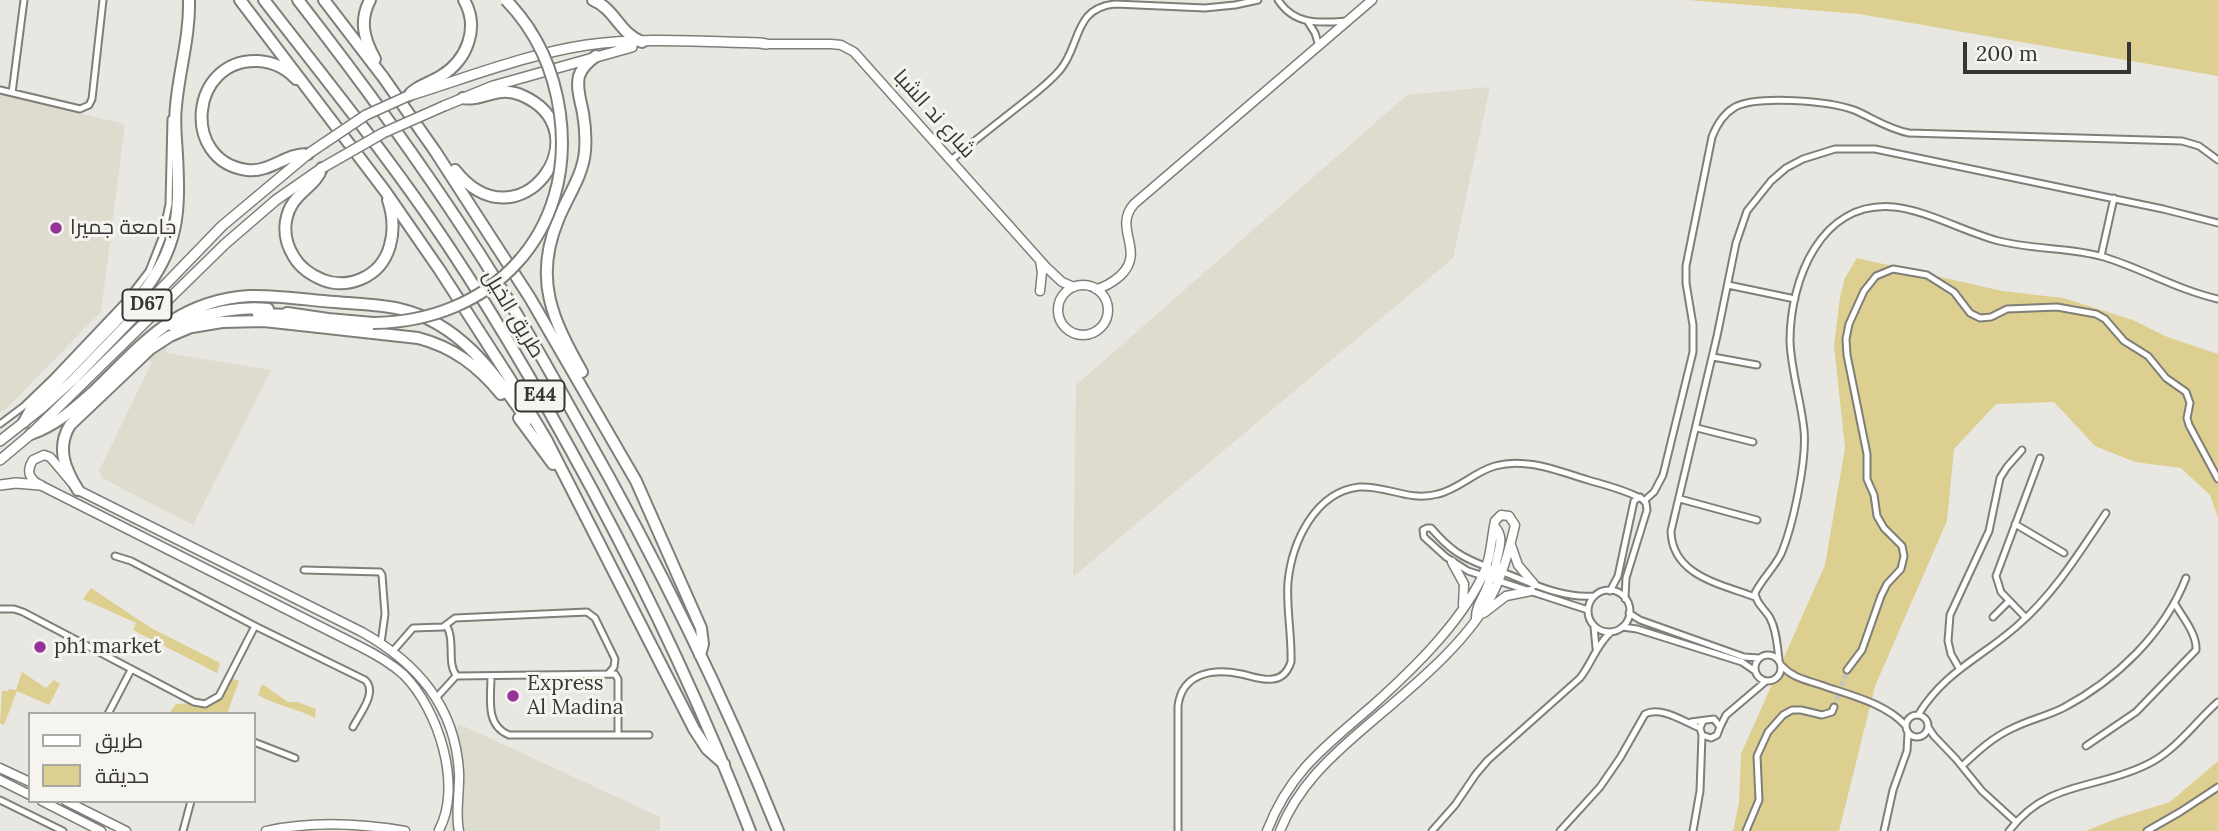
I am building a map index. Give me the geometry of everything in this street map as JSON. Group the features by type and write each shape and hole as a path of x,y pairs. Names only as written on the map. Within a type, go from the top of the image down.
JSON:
{"highway":[{"path":"24,422 31,409 141,295 167,254 178,209 175,110 189,18 189,0"},
{"path":"240,0 322,105 454,291 546,439 690,722 707,749 724,764"},
{"name":"طريق الخيل","path":"264,0 403,181 492,314 561,432 626,553 676,654 750,831"},
{"name":"طريق الخيل","path":"298,0 405,142 496,280 622,500 700,655 778,831"},
{"path":"324,0 435,151 509,264 618,450 646,501 701,628 704,638 700,655"},
{"path":"370,0 364,12 365,35 383,77"},
{"path":"408,96 415,89 440,82 460,61 470,39 470,16 464,0"},
{"path":"161,327 239,308 267,309 373,323 402,322 431,316 458,306 483,292 517,264 538,235 550,210 559,184 563,156 557,95 542,50 522,17 506,0"},
{"path":"593,0 609,10 630,36 642,42"},
{"path":"596,56 583,69 579,79 585,127 584,154 579,175 553,234 547,279 556,323 615,432 618,450"},
{"path":"308,154 295,155 257,171 240,169 224,162 209,145 201,124 205,94 215,79 229,68 254,61 273,64 290,73 313,100 322,105"},
{"path":"435,151 446,156 467,184 491,195 511,196 526,192 539,183 550,170 556,139 551,123 537,105 522,96 506,92 463,98"},
{"path":"322,168 319,176 293,201 286,219 286,237 296,261 321,279 337,283 356,281 375,270 388,253 392,242 393,220 385,191"},
{"path":"31,434 47,428 74,409 161,327 194,308 215,300 238,296 272,296 408,311 449,332 473,351 494,373 533,427 546,439"},
{"path":"78,490 67,471 62,453 66,432 149,349 170,336 222,317 293,314"},
{"path":"192,327 222,322 264,321 408,336 439,344 461,356 486,377 568,481"}],"main road":[{"path":"440,82 565,49 601,43 765,44"},
{"path":"596,56 635,46 657,44 765,44"},
{"name":"D67","path":"0,460 31,434 209,260 276,200 322,168 383,133 463,98 509,81 596,56"},
{"name":"D67","path":"0,441 73,380 206,241 267,186 308,154 366,115 408,96"},
{"path":"0,485 40,485"}],"street":[{"path":"12,93 24,0"},
{"path":"0,90 80,109 86,107 92,99 103,0"},
{"path":"951,160 1060,70 1072,49 1082,22 1099,7 1115,4 1218,7 1258,0"},
{"path":"1278,0 1291,14 1308,22 1347,21"},
{"path":"1096,289 1111,284 1128,266 1132,250 1126,221 1129,211 1372,0"},
{"path":"1308,22 1319,46"},
{"name":"شارع ند الشبا","path":"765,44 831,44 850,49 858,55 1043,264 1062,282 1074,286"},
{"path":"1645,500 1658,487 1663,475 1693,352 1693,325 1686,266 1712,137 1722,117 1738,106 1779,100 1836,105 1888,128 1909,133 2182,141 2199,146 2218,160"},
{"path":"0,424 54,378 126,301 149,271 167,221 170,126 175,110"},
{"path":"1797,678 1782,666 1772,622 1755,597 1699,576 1682,563 1671,537 1741,227 1747,211 1758,195 1786,168 1822,152 1850,148 1886,150 2218,223"},
{"path":"2101,256 2114,198"},
{"path":"1106,301 1096,289 1086,285 1074,286 1061,298 1058,309 1060,320 1070,331 1081,334 1092,333 1104,323 1106,301 1111,290 1134,260 1135,248 1129,220 1138,202"},
{"path":"1755,597 1756,590 1775,565 1785,543 1803,459 1804,429 1790,343 1795,299 1805,264 1817,243 1839,222 1874,208 1903,209 1994,240 2101,256 2185,290 2218,299"},
{"path":"1040,290 1043,264"},
{"name":"شارع ند الشبا","path":"1043,264 1059,287 1061,298"},
{"path":"1847,670 1862,650 1881,596 1887,584 1901,569 1904,556 1900,542 1884,528 1877,516 1874,495 1867,479 1867,454 1847,355 1847,331 1852,317 1868,285 1881,272 1899,269 1927,275 1954,292 1970,313 1980,318 1991,317 2007,309 2057,307 2101,316 2121,338 2148,356 2166,378 2188,396 2189,425 2218,479"},
{"path":"1728,285 1795,299"},
{"path":"1713,357 1757,365"},
{"path":"1696,428 1753,442"},
{"path":"1959,668 1951,654 1948,641 1950,615 1989,531 2000,478 2022,450"},
{"path":"44,455 54,460 64,476 78,490 365,634 393,651 419,674 436,698 456,746 459,771 458,831 448,828 439,831 445,817 447,794 447,769 442,741 420,695 395,667 359,646 40,485 30,477 33,460 44,455"},
{"path":"2026,618 1998,588 1996,576 2040,458"},
{"path":"1178,831 1180,696 1192,679 1206,673 1227,671 1272,680 1287,672 1291,658 1288,591 1292,561 1313,515 1332,496 1364,487 1406,496 1432,496 1450,490 1488,468 1518,463 1540,466 1645,500"},
{"path":"1610,591 1618,576 1634,501 1638,497"},
{"path":"1680,499 1757,520"},
{"path":"1432,831 1488,760 1580,678 1590,664 1596,648 1611,632 1622,627 1627,621 1629,613 1625,599 1626,578 1647,510 1645,500"},
{"path":"1702,754 1719,733 1722,721 1729,713 1766,681 1777,678 1797,678 1854,697 1893,714 1910,718 1918,715 1959,668 2026,618 2065,574 2106,513"},
{"path":"1267,831 1286,792 1309,762 1406,674 1493,574 1510,542 1515,525 1512,517 1501,515 1495,520 1491,553 1493,574 1491,598 1476,619 1424,677 1313,775 1294,801 1280,831"},
{"path":"2015,524 2064,553"},
{"path":"1493,574 1468,571 1452,562 1424,537 1423,532 1431,528 1442,542 1457,554 1493,574 1588,610"},
{"path":"1510,542 1518,565 1533,587"},
{"path":"115,556 131,561 367,681 370,693 353,727"},
{"path":"1452,562 1465,587 1462,610"},
{"path":"304,570 380,572 385,614 381,643"},
{"path":"1962,766 1997,736 2061,709 2106,679 2150,638 2175,604 2186,578"},
{"path":"1476,619 1506,596 1533,587 1579,596 1594,596 1610,591 1619,593 1625,599"},
{"path":"1594,596 1588,610 1594,627 1596,648"},
{"path":"1993,617 2009,601"},
{"path":"2086,746 2136,712 2196,650 2197,645 2192,633 2175,604"},
{"path":"0,609 23,612 194,702 210,702 219,696 255,626"},
{"path":"393,651 413,628 442,627 455,618 589,612 595,618 615,659 614,667 609,673"},
{"path":"1629,613 1640,620 1744,657 1759,659"},
{"path":"446,625 451,634 453,671 456,676"},
{"path":"365,634 382,626"},
{"path":"1594,627 1611,632"},
{"path":"1622,627 1637,629 1734,659 1746,664 1766,681"},
{"path":"1754,692 1756,663 1768,654 1776,638"},
{"path":"1768,654 1779,659"},
{"path":"1777,678 1782,666"},
{"path":"109,712 131,670"},
{"path":"436,698 456,676 609,673 618,677 618,735"},
{"path":"491,676 493,721 505,734 517,737 649,735"},
{"path":"1884,831 1896,779 1907,751 1920,737 1927,723 1929,701"},
{"path":"2009,831 2036,804 2059,792 2123,774 2155,760 2179,742 2218,702"},
{"path":"1746,831 1759,800 1757,756 1768,732 1783,715 1792,710 1822,715 1832,712 1834,707"},
{"path":"1560,831 1605,780 1645,714 1658,711 1688,721 1703,721 1729,713"},
{"path":"1893,714 1912,737 1936,738"},
{"path":"1918,715 1982,791 2016,822"},
{"path":"1712,718 1720,727"},
{"path":"1907,751 1910,718"},
{"path":"1688,721 1708,738 1713,738"},
{"path":"1693,831 1700,791 1703,721"},
{"path":"256,743 295,758"},
{"path":"0,768 28,781"},
{"path":"0,780 28,794"},
{"path":"2147,831 2218,787"},
{"path":"0,800 63,831"},
{"path":"46,803 100,831"},
{"path":"69,803 126,831"},
{"path":"183,831 190,803"},
{"path":"266,831 302,826 355,824 405,831"}],"shaded area":[{"path":"1490,87 1453,258 1073,577 1076,385 1407,95"},
{"name":"جامعة جميرا","path":"0,95 125,124 101,312 0,413"},
{"path":"160,346 167,346 166,353 271,370 193,525 102,478 99,471 152,362 148,360 150,355"},
{"path":"459,724 660,817 660,831 450,831 452,737"}],"green space":[{"path":"1688,0 2218,0 2218,76 1859,14"},
{"path":"1857,258 2002,291 2063,298 2133,320 2165,336 2218,354 2218,518 2210,495 2181,468 2135,462 2095,446 2054,402 1996,404 1954,449 1947,521 1875,686 1839,831 1733,831 1739,803 1741,754 1825,565 1845,448 1834,345 1845,278"},
{"path":"91,588 151,628 220,663 217,673 133,630 136,623 83,599"},
{"path":"22,672 46,688 54,680 60,684 49,705 17,691 4,725 0,723 2,691 16,690"},
{"path":"231,678 239,681 228,712 170,712 176,704 213,702"},
{"path":"262,684 288,702 298,702 316,709 315,718 258,695"},
{"path":"2218,761 2218,831 2086,831 2170,802"}],"tunnel":[{"path":"1834,707 1847,670"}],"place":[{"name":"جامعة جميرا","path":"56,228"},
{"name":"ph1 market","path":"40,647"},
{"name":"Express Al Madina","path":"513,696"}]}
